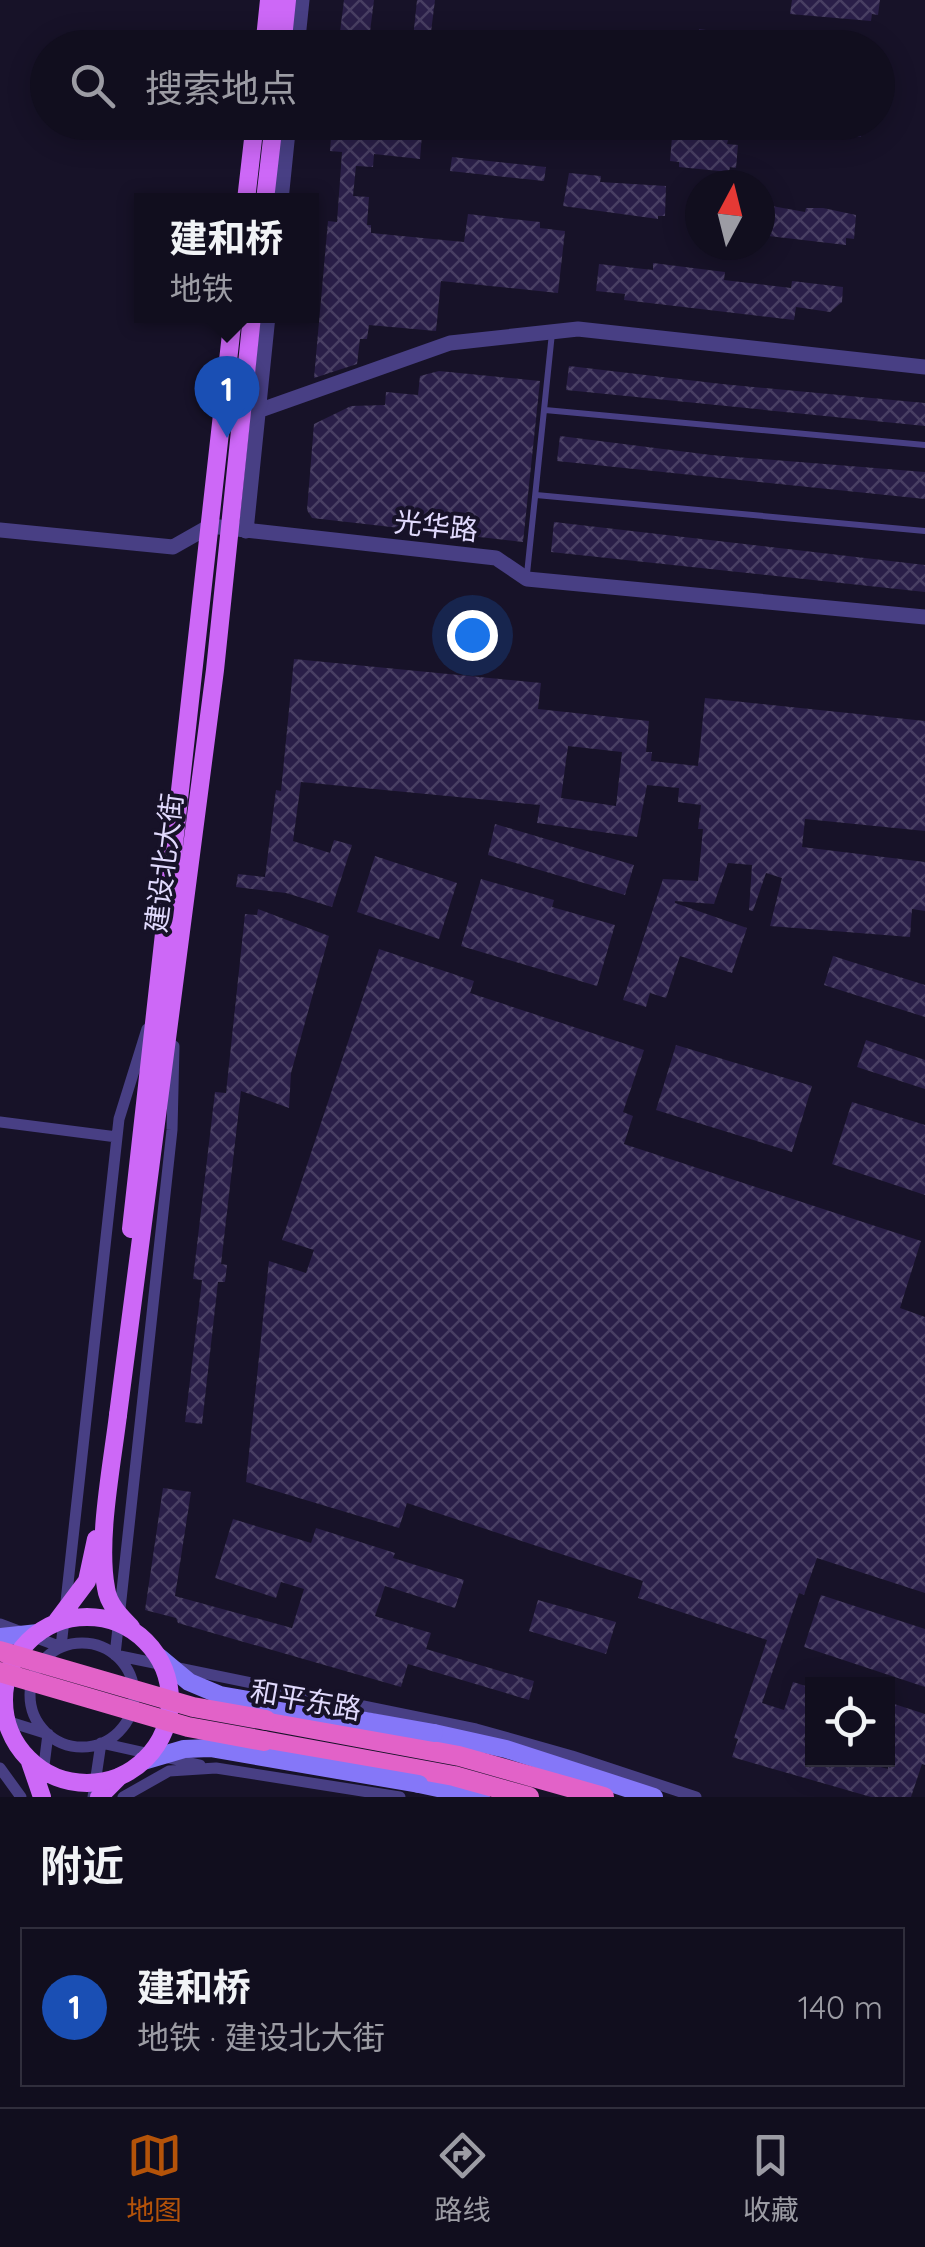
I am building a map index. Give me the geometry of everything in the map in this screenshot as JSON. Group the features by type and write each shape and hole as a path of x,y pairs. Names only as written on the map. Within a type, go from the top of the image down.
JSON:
{"highway":[{"name":"和平东路","path":"0,1651 192,1707 459,1756 604,1797"},
{"name":"和平东路","path":"0,1672 188,1727 454,1776 529,1797"}],"main road":[{"path":"266,30 269,0"},
{"path":"284,30 287,0"},
{"path":"247,193 253,140"},
{"path":"266,193 272,140"},
{"path":"228,528 233,323"},
{"name":"建设北大街","path":"114,1414 167,993 215,670 228,528 250,414 252,323"},
{"path":"57,1621 87,1581 114,1414"},
{"path":"114,1414 104,1548 106,1592 115,1610 159,1657 189,1682 220,1695 506,1749 654,1797"},
{"path":"41,1797 30,1762 2,1717 12,1663 38,1633 57,1621 78,1616 101,1617 135,1631"},
{"path":"0,1637 38,1633"},
{"path":"143,1761 167,1725 171,1697 159,1657"},
{"path":"210,1748 196,1731 195,1712 205,1701 220,1695"},
{"path":"96,1797 143,1761 184,1749 210,1748 481,1797"},
{"path":"30,1762 54,1777 76,1782 120,1776"}],"street":[{"path":"299,30 302,0"},
{"path":"282,193 287,140"},
{"path":"267,323 250,414 450,344 578,329 925,368"},
{"path":"0,530 173,547 228,528"},
{"name":"光华路","path":"228,528 496,558 526,578 925,618"},
{"path":"61,1648 119,1120 167,993"},
{"path":"115,1654 172,1130 167,993"},
{"path":"0,1122 117,1137"},
{"path":"0,1624 61,1648"},
{"path":"41,1797 48,1734 31,1704 31,1687 36,1670 61,1648 89,1644 115,1654 127,1668 134,1685 134,1703 128,1720 101,1743"},
{"name":"和平东路","path":"115,1654 476,1729 696,1797"},
{"path":"2,1717 73,1746 101,1743 216,1768 400,1797"},
{"path":"96,1797 101,1743"},
{"path":"0,1768 21,1797"},
{"path":"123,1797 170,1771 216,1768"}],"lane":[{"path":"526,578 552,332"},
{"path":"545,410 925,445"},
{"path":"536,496 925,531"}],"building":[{"path":"344,0 374,0 370,30 340,30"},
{"path":"417,0 435,0 431,30 414,30"},
{"path":"792,0 880,0 878,15 872,14 871,21 790,14"},
{"path":"331,140 422,140 420,159 374,154 373,167 356,166 353,196 369,197 367,225 371,225 371,233 464,242 468,214 540,222 540,228 565,231 558,293 441,281 436,331 369,325 367,339 360,339 357,364 314,378 328,221 337,222 342,152 330,151"},
{"path":"672,140 728,140 727,144 738,145 736,168 729,170 679,167 679,162 670,161"},
{"path":"452,157 546,167 544,181 450,171"},
{"path":"569,173 601,176 600,182 666,186 665,216 658,219 563,206"},
{"path":"775,207 805,212 806,208 823,208 856,215 854,239 846,238 846,245 775,237"},
{"path":"653,263 725,272 724,280 791,288 792,281 843,287 842,302 830,312 796,307 794,320 624,300 625,294 596,291 599,264 653,270"},
{"path":"569,366 925,403 925,426 566,390"},
{"path":"439,371 540,381 523,542 312,518 307,510 314,424 351,406 385,405 386,392 418,395 420,376"},
{"path":"560,436 711,455 925,472 925,499 557,461"},
{"path":"554,522 925,565 925,592 551,552"},
{"path":"294,659 541,683 538,709 649,721 646,752 652,752 651,761 698,766 705,698 925,721 925,831 805,819 802,847 925,862 925,911 912,909 910,937 770,926 782,878 766,873 753,911 749,910 752,865 728,863 714,904 675,903 747,928 732,973 680,956 666,998 650,993 646,1007 623,1000 663,879 698,881 701,805 678,802 679,788 647,785 637,837 537,823 540,805 301,782 293,841 330,853 334,840 352,845 332,907 286,893 236,887 238,874 265,877 276,790 281,791","holes":["568,746 622,752 616,806 561,798"]},
{"path":"495,824 634,865 625,895 488,855"},
{"path":"375,856 457,883 439,939 357,912"},
{"path":"481,879 554,900 552,907 615,925 597,986 461,946"},
{"path":"258,909 329,936 291,1073 289,1108 241,1091 221,1264 227,1265 225,1282 218,1282 202,1424 185,1422 202,1280 193,1279 215,1092 226,1093 245,914 257,915"},
{"path":"379,949 474,981 470,993 644,1050 623,1112 633,1116 624,1144 921,1241 900,1308 925,1317 925,1593 817,1558 804,1595 799,1593 762,1703 784,1710 793,1682 805,1686 805,1767 895,1767 895,1704 925,1714 925,1765 922,1764 911,1797 871,1797 732,1757 738,1739 734,1738 767,1640 638,1598 643,1581 407,1503 399,1528 246,1482 269,1261 306,1273 314,1250 282,1240"},
{"path":"833,956 925,985 925,1017 824,985"},
{"path":"866,1040 925,1060 925,1089 857,1067"},
{"path":"676,1045 812,1086 792,1152 656,1110"},
{"path":"852,1102 925,1125 925,1195 832,1164"},
{"path":"163,1488 191,1492 175,1596 292,1628 304,1589 281,1582 276,1598 215,1578 233,1519 311,1543 316,1528 464,1580 455,1608 385,1586 375,1616 431,1633 426,1649 534,1681 529,1700 408,1664 401,1687 145,1610"},
{"path":"821,1595 925,1629 925,1687 895,1677 804,1647"},
{"path":"538,1600 616,1622 606,1654 529,1631"}],"place":[{"name":"建和桥","path":"227,438"}]}
